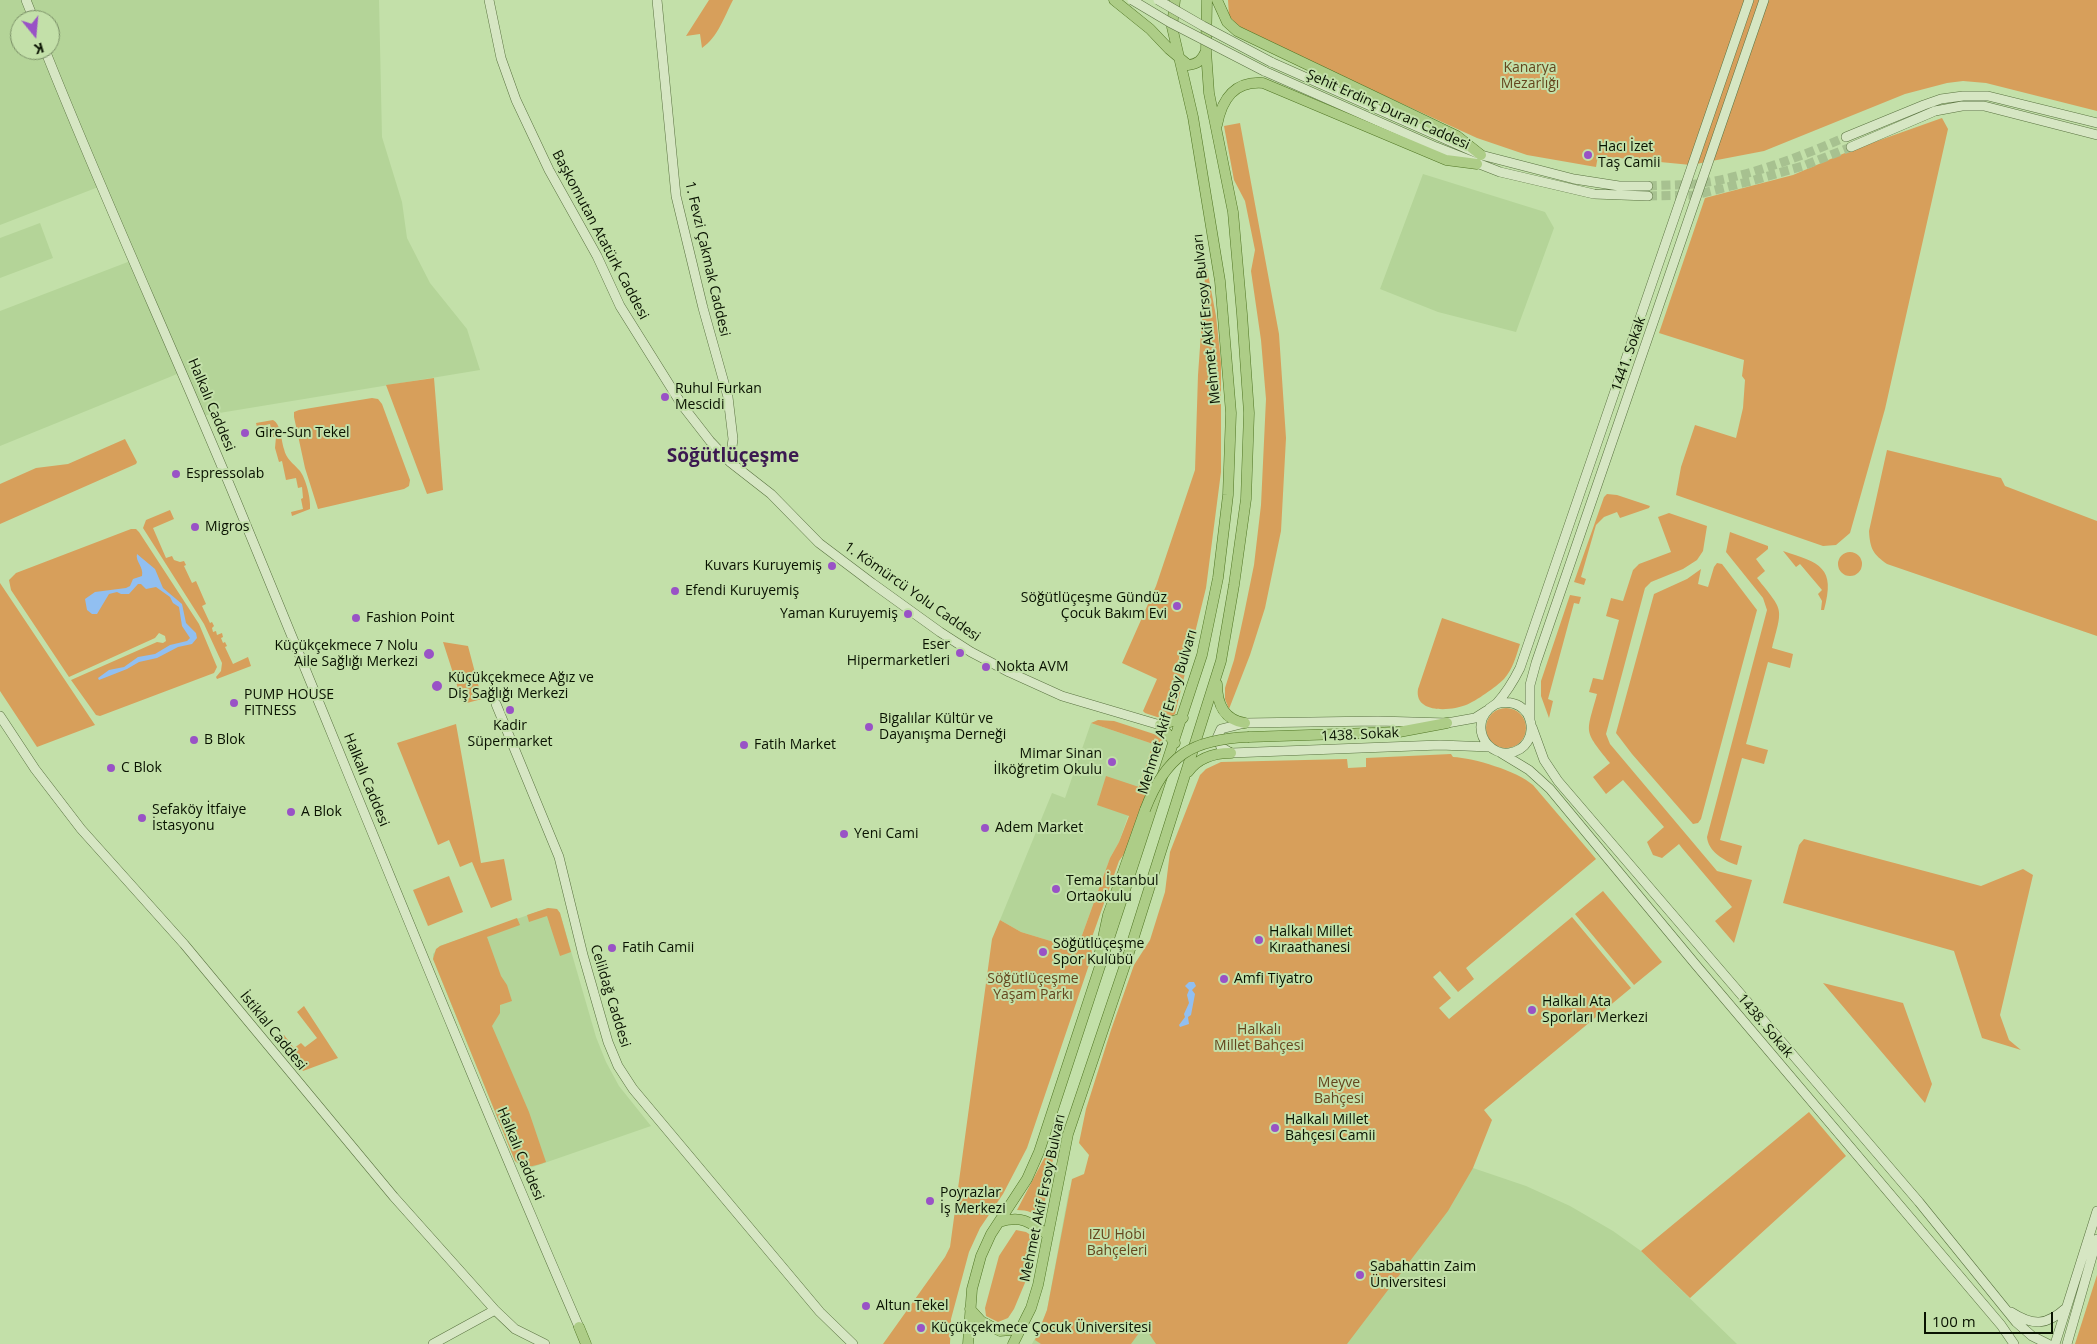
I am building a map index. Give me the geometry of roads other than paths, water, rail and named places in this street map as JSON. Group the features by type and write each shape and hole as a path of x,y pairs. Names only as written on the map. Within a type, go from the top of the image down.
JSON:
{"main road":[{"path":"1114,0 1150,29 1188,65 1195,64 1202,59 1206,51"},
{"name":"Mehmet Akif Ersoy Bulvarı","path":"968,1344 972,1289 981,1256 999,1222 1014,1201 1039,1152 1202,656 1218,578 1228,495 1232,413 1220,281 1193,117 1172,26 1175,0"},
{"path":"1214,0 1228,22 1237,31 1457,136 1479,160"},
{"name":"Mehmet Akif Ersoy Bulvarı","path":"1012,1344 1031,1308 1038,1285 1057,1181 1068,1134 1126,962 1217,674 1234,585 1246,499 1249,413 1234,212 1209,93 1206,51 1214,0"},
{"path":"1216,131 1220,111 1229,94 1244,85 1263,83 1446,160 1479,160"},
{"path":"1217,674 1217,692 1221,707 1231,718 1245,723"},
{"path":"1175,742 1160,725 1182,718"},
{"path":"1092,992 1104,927 1145,810 1160,777 1185,752 1200,744 1216,739 1399,732 1447,724"},
{"path":"1185,777 1200,760 1210,755 1231,753"},
{"path":"999,1222 1014,1218 1028,1221 1048,1235"},
{"path":"970,1309 981,1321 1000,1331 1020,1329"},
{"name":"Halkalı Caddesi","path":"579,1327 580,1343"}],"street":[{"name":"Başkomutan Atatürk Caddesi","path":"489,0 501,58 516,100 549,170 598,256 620,306 682,405 710,441 730,462"},
{"name":"1. Fevzi Çakmak Caddesi","path":"657,0 676,196 703,308 728,397 733,439 730,462"},
{"name":"Şehit Erdinç Duran Caddesi","path":"1132,0 1169,22 1264,71 1516,176 1594,194 1648,196"},
{"name":"Şehit Erdinç Duran Caddesi","path":"1158,0 1271,62 1479,160 1619,186 1648,186"},
{"name":"1441. Sokak","path":"1492,707 1520,668 1749,0"},
{"name":"1441. Sokak","path":"1531,723 1530,685 1536,663 1764,0"},
{"name":"Halkalı Caddesi","path":"50,60 83,143 188,385 493,1127 579,1327"},
{"path":"1846,137 1941,99 1963,96 1988,96 2097,123"},
{"path":"1851,147 1935,111 1962,106 1984,106 2097,135"},
{"name":"1. Kömürcü Yolu Caddesi","path":"730,462 771,494 819,543 940,632 971,652 1062,696 1160,725"},
{"path":"1587,473 1601,478"},
{"path":"1513,703 1520,706 1531,723 1531,735 1521,748 1508,753 1501,753 1490,747 1481,733 1483,716 1492,707 1513,703"},
{"name":"Celildağ Caddesi","path":"496,704 559,857 583,955 608,1042 618,1066 633,1089 820,1312 853,1344"},
{"name":"1438. Sokak","path":"1490,747 1440,745 1231,753 1220,747 1217,738 1218,733 1226,726 1245,723 1378,721 1447,724 1475,718 1492,707"},
{"name":"İstiklal Caddesi","path":"0,716 35,769 80,829 184,944 382,1183 495,1310 515,1328 545,1344"},
{"name":"1438. Sokak","path":"1531,723 1544,760 1558,781 1919,1202 2024,1330 2048,1344"},
{"name":"1438. Sokak","path":"1501,753 1529,770 1550,789 1696,965 2001,1325 2014,1344"},
{"path":"2055,1344 2097,1210"},
{"path":"2067,1344 2097,1239"},
{"name":"1438. Sokak","path":"2009,1310 2027,1321 2035,1323 2051,1319 2066,1307"},
{"path":"433,1344 495,1310"},
{"name":"1438. Sokak","path":"2001,1325 2021,1344"}],"water":[{"path":"137,554 155,569 163,588 182,604 186,623 196,633 197,638 192,644 178,647 157,658 139,662 99,680 98,678 109,670 124,667 138,657 155,654 170,645 187,641 190,638 182,626 179,607 173,603 170,597 156,587 146,589 141,584 138,584 129,594 117,592 109,594 97,614 92,614 87,610 85,599 95,592 126,588 130,586 133,579 142,576"},
{"path":"1189,982 1194,982 1196,986 1192,990 1195,994 1191,1015 1188,1017 1189,1024 1180,1027 1179,1025 1185,1017 1184,1014 1189,1003 1187,995 1189,990 1185,986"}],"tunnel":[{"path":"1648,186 1695,184 1733,177 1791,159 1846,137"},
{"path":"1648,196 1695,195 1803,166 1851,147"}],"place":[{"name":"Hacı İzet Taş Camii","path":"1588,155"},
{"name":"Ruhul Furkan Mescidi","path":"665,397"},
{"name":"Gire-Sun Tekel","path":"245,433"},
{"name":"Espressolab","path":"176,474"},
{"name":"Migros","path":"195,527"},
{"name":"Kuvars Kuruyemiş","path":"832,566"},
{"name":"Efendi Kuruyemiş","path":"675,591"},
{"name":"Söğütlüçeşme Gündüz Çocuk Bakım Evi","path":"1177,606"},
{"name":"Yaman Kuruyemiş","path":"908,614"},
{"name":"Fashion Point","path":"356,618"},
{"name":"Eser Hipermarketleri","path":"960,653"},
{"name":"Küçükçekmece 7 Nolu Aile Sağlığı Merkezi","path":"429,654"},
{"name":"Nokta AVM","path":"986,667"},
{"name":"Küçükçekmece Ağız ve Diş Sağlığı Merkezi","path":"437,686"},
{"name":"PUMP HOUSE FITNESS","path":"234,703"},
{"name":"Kadir Süpermarket","path":"510,710"},
{"name":"Bigalılar Kültür ve Dayanışma Derneği","path":"869,727"},
{"name":"B Blok","path":"194,740"},
{"name":"Fatih Market","path":"744,745"},
{"name":"Mimar Sinan İlköğretim Okulu","path":"1112,762"},
{"name":"C Blok","path":"111,768"},
{"name":"A Blok","path":"291,812"},
{"name":"Sefaköy İtfaiye İstasyonu","path":"142,818"},
{"name":"Adem Market","path":"985,828"},
{"name":"Yeni Cami","path":"844,834"},
{"name":"Tema İstanbul Ortaokulu","path":"1056,889"},
{"name":"Halkalı Millet Kıraathanesi","path":"1259,940"},
{"name":"Fatih Camii","path":"612,948"},
{"name":"Söğütlüçeşme Spor Kulübü","path":"1043,952"},
{"name":"Amfi Tiyatro","path":"1224,979"},
{"name":"Halkalı Ata Sporları Merkezi","path":"1532,1010"},
{"name":"Halkalı Millet Bahçesi Camii","path":"1275,1128"},
{"name":"Poyrazlar İş Merkezi","path":"930,1201"},
{"name":"Sabahattin Zaim Üniversitesi","path":"1360,1275"},
{"name":"Altun Tekel","path":"866,1306"},
{"name":"Küçükçekmece Çocuk Üniversitesi","path":"921,1328"}],"district":[{"name":"Söğütlüçeşme","path":"733,457"}],"park label":[{"name":"Kanarya Mezarlığı","path":"1530,76"},
{"name":"Söğütlüçeşme Yaşam Parkı","path":"1033,988"},
{"name":"Halkalı Millet Bahçesi","path":"1259,1038"},
{"name":"Meyve Bahçesi","path":"1339,1092"},
{"name":"IZU Hobi Bahçeleri","path":"1117,1244"}]}
